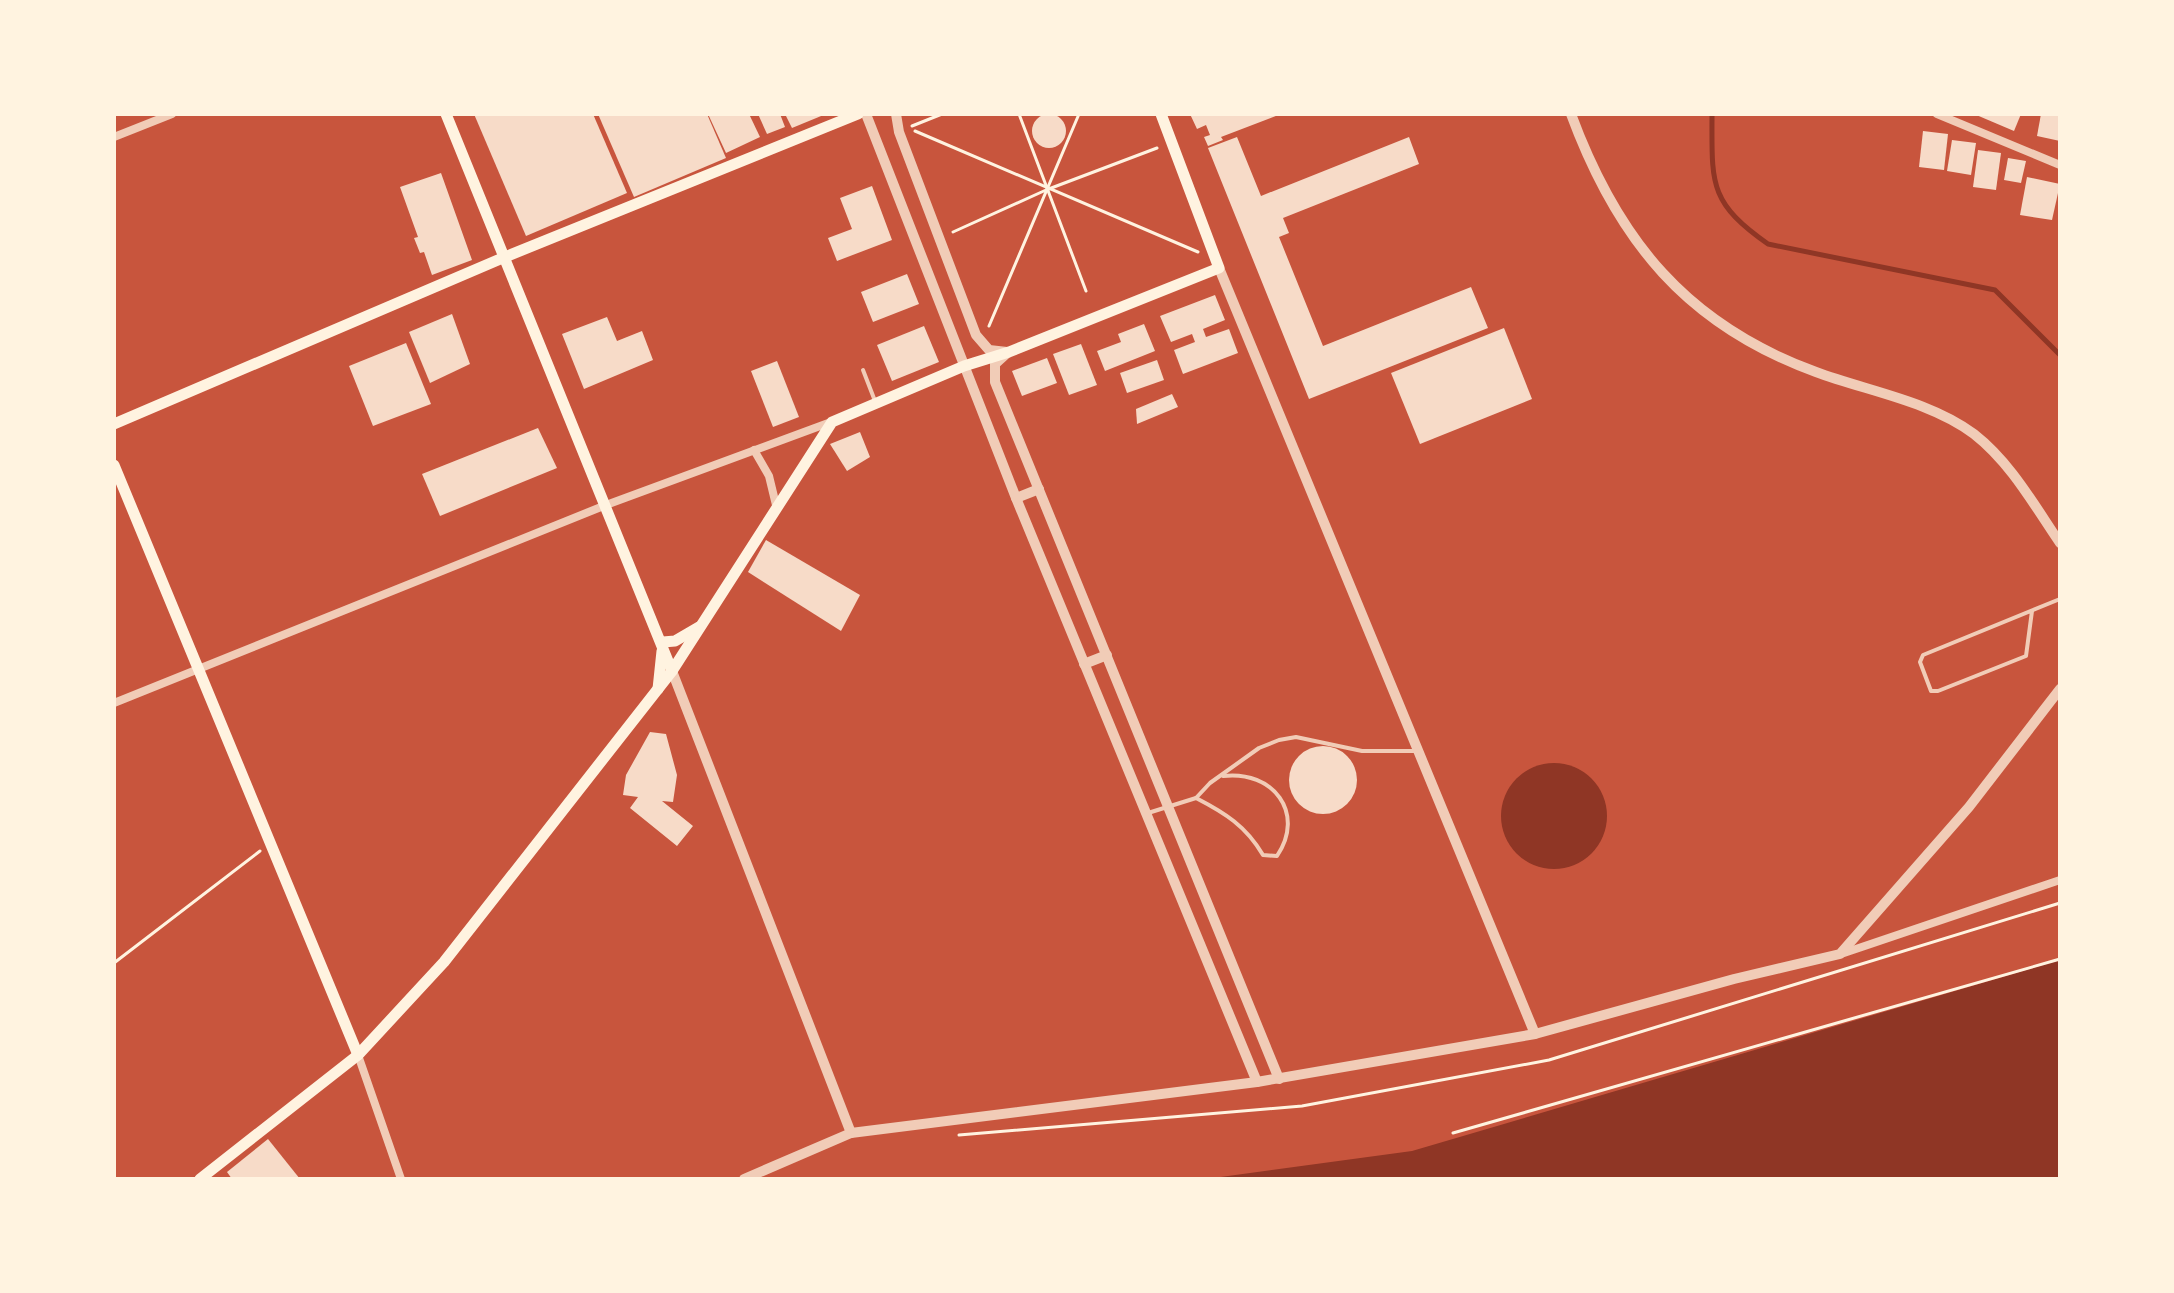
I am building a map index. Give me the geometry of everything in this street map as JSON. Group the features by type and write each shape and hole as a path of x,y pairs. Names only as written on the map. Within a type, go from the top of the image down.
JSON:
{"main road":[{"path":"446,114 663,642 672,671"},
{"path":"114,424 505,257 858,114"},
{"path":"200,1179 358,1055 444,962 672,671 832,422 964,366 1009,352 1219,268 1161,114"},
{"path":"114,465 358,1055"},
{"path":"663,642 683,637 706,622"},
{"path":"658,690 663,642"}],"street":[{"path":"114,137 172,114"},
{"path":"866,114 1016,498 1257,1082"},
{"path":"896,114 899,132 976,335 989,350 1009,352"},
{"path":"1571,114 1622,218 1653,267 1677,291 1736,335 1814,372 1937,414 1972,432 2003,460 2060,543"},
{"path":"1937,114 2060,165"},
{"path":"1219,268 1535,1034"},
{"path":"1009,352 995,364 995,382 1279,1079"},
{"path":"114,703 606,505 832,422"},
{"path":"754,450 769,476 776,505"},
{"path":"1016,498 1039,489"},
{"path":"1084,664 1107,655"},
{"path":"672,671 851,1133"},
{"path":"1840,954 1969,807 2060,689"},
{"path":"744,1179 851,1133 1279,1079 1535,1034 1734,979 1840,954 2060,880"},
{"path":"1208,965 1229,957"},
{"path":"358,1055 401,1179"}],"lane":[{"path":"863,370 876,403"},
{"path":"2032,611 2026,656 1931,691 1920,662 1923,655 2060,599"},
{"path":"1146,814 1196,798 1259,748 1296,737 1362,751 1418,751"},
{"path":"1196,798 1233,818 1251,835 1263,855 1277,856 1289,830 1284,801 1278,792 1252,778 1221,777"}],"path":[{"path":"942,114 907,128 1187,251 1215,255"},
{"path":"1019,114 1086,291"},
{"path":"988,329 1079,114"},
{"path":"950,233 1046,190 1172,143"},
{"path":"114,963 270,843"},
{"path":"1453,1133 2060,959"}],"shaded area":[{"path":"1554,763 1574,767 1592,778 1603,796 1607,816 1603,836 1592,854 1574,865 1554,869 1534,865 1516,854 1505,836 1501,816 1505,796 1516,778 1534,767"},
{"path":"2060,960 2060,1179 1206,1179 1412,1151"}],"building":[{"path":"474,114 593,114 627,193 526,236"},
{"path":"598,114 707,114 726,158 634,197"},
{"path":"708,114 749,114 760,137 726,153"},
{"path":"758,114 780,114 785,127 767,134"},
{"path":"785,114 826,114 792,128"},
{"path":"1049,114 1061,119 1066,131 1061,143 1049,148 1037,143 1032,131 1037,119"},
{"path":"1190,114 1281,114 1221,137 1223,140 1208,146 1204,137 1210,135 1206,125 1197,129"},
{"path":"1974,114 2021,114 2014,131"},
{"path":"2041,114 2060,114 2060,141 2037,136"},
{"path":"1923,131 1948,134 1944,170 1919,167"},
{"path":"1237,137 1261,196 1409,137 1419,164 1283,218 1289,233 1279,237 1323,346 1471,287 1488,328 1309,399 1208,148"},
{"path":"1952,140 1976,143 1971,175 1947,171"},
{"path":"1978,150 2001,153 1996,190 1973,187"},
{"path":"2008,158 2026,161 2021,183 2004,180"},
{"path":"441,173 472,260 432,275 424,252 420,253 414,238 418,237 400,187"},
{"path":"2027,177 2060,184 2052,220 2020,215"},
{"path":"872,186 892,240 837,261 828,238 852,229 840,198"},
{"path":"907,274 919,304 873,322 861,292"},
{"path":"1215,295 1225,320 1203,329 1206,337 1229,329 1238,353 1183,374 1174,350 1195,342 1192,334 1171,342 1160,316"},
{"path":"452,314 470,364 430,383 409,332"},
{"path":"607,317 617,341 642,331 653,360 584,389 562,334"},
{"path":"1144,324 1155,351 1105,371 1097,351 1121,342 1118,334"},
{"path":"924,326 939,362 892,381 877,345"},
{"path":"1504,328 1532,399 1420,444 1391,373"},
{"path":"406,343 431,404 373,426 349,366"},
{"path":"1081,344 1097,385 1069,395 1053,354"},
{"path":"1047,358 1057,383 1022,396 1012,371"},
{"path":"1157,360 1164,380 1127,393 1120,373"},
{"path":"777,361 799,417 773,427 751,371"},
{"path":"1172,394 1178,407 1137,424 1136,409"},
{"path":"538,428 557,468 440,516 422,474"},
{"path":"860,432 870,457 847,471 830,444"},
{"path":"766,540 860,595 841,631 748,572"},
{"path":"650,732 666,734 677,775 673,802 662,801 693,826 677,846 630,808 638,797 623,795 626,775"},
{"path":"1330,746 1351,761 1357,780 1355,793 1347,804 1330,814 1316,814 1299,804 1291,793 1289,773 1299,756 1310,748"},
{"path":"268,1139 300,1179 232,1179 227,1172"}],"waterway":[{"path":"1712,114 1714,174 1724,203 1734,216 1768,244 1995,290 2060,355"}]}
